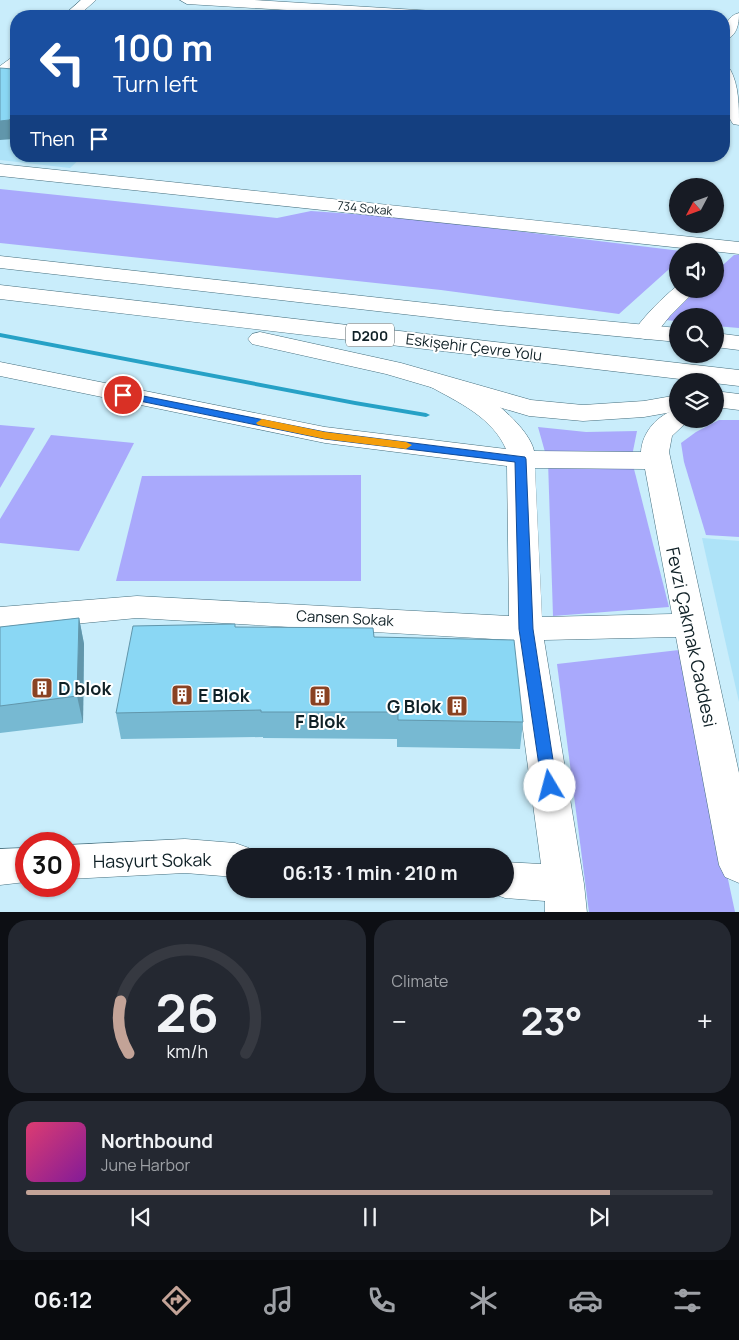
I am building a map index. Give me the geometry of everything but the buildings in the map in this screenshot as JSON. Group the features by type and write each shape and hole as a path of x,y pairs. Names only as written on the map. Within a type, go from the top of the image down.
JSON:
{"main road":[{"path":"77,10 89,0"},
{"path":"187,0 351,10"},
{"path":"730,33 739,17"},
{"path":"730,79 737,110"},
{"name":"734 Sokak","path":"0,170 728,252"},
{"name":"Eskişehir Çevre Yolu","path":"0,262 500,318 669,335"},
{"name":"Eskişehir Çevre Yolu","path":"0,292 739,378"},
{"path":"645,332 662,311 676,298"},
{"path":"125,306 184,326 288,344 438,381 529,408 583,414 644,409 669,405"},
{"path":"724,341 739,343"},
{"path":"0,370 325,435 521,459 656,461"},
{"path":"438,381 484,406 509,429 520,448 526,629 565,898 514,883"},
{"path":"724,400 739,402"},
{"name":"Fevzi Çakmak Caddesi","path":"669,423 654,441 656,461 739,865"},
{"name":"Cansen Sokak","path":"0,619 137,606 526,629 690,625"},
{"name":"Hasyurt Sokak","path":"80,861 184,856 226,859"},
{"path":"0,867 15,866"}],"shaded area":[{"path":"10,77 10,161 0,160 0,83"},
{"path":"18,162 76,162 70,168"},
{"path":"0,189 277,218 311,211 410,218 669,250 669,269 619,314 441,290 0,243"},
{"path":"734,255 739,255 739,328 724,327 724,308 677,308 687,298 724,298 724,264"},
{"path":"724,420 739,420 739,537 706,535 684,462 681,443 704,428 724,428"},
{"path":"0,425 35,428 0,488"},
{"path":"538,427 586,432 637,431 632,456 545,452"},
{"path":"51,435 134,443 79,551 0,543 0,519"},
{"path":"548,461 633,465 669,607 553,616"},
{"path":"361,475 361,581 116,581 142,476"},
{"path":"702,538 739,541 739,702"},
{"path":"679,650 735,912 589,912 557,664"}],"waterway":[{"path":"0,335 426,415"}],"slow traffic":[{"path":"262,423 325,435 406,445"}],"place":[{"name":"D blok","path":"42,688"},
{"name":"E Blok","path":"182,695"},
{"name":"F Blok","path":"320,696"},
{"name":"G Blok","path":"457,706"}],"route":[{"path":"123,395 325,435 521,459 526,629 550,786"}]}
